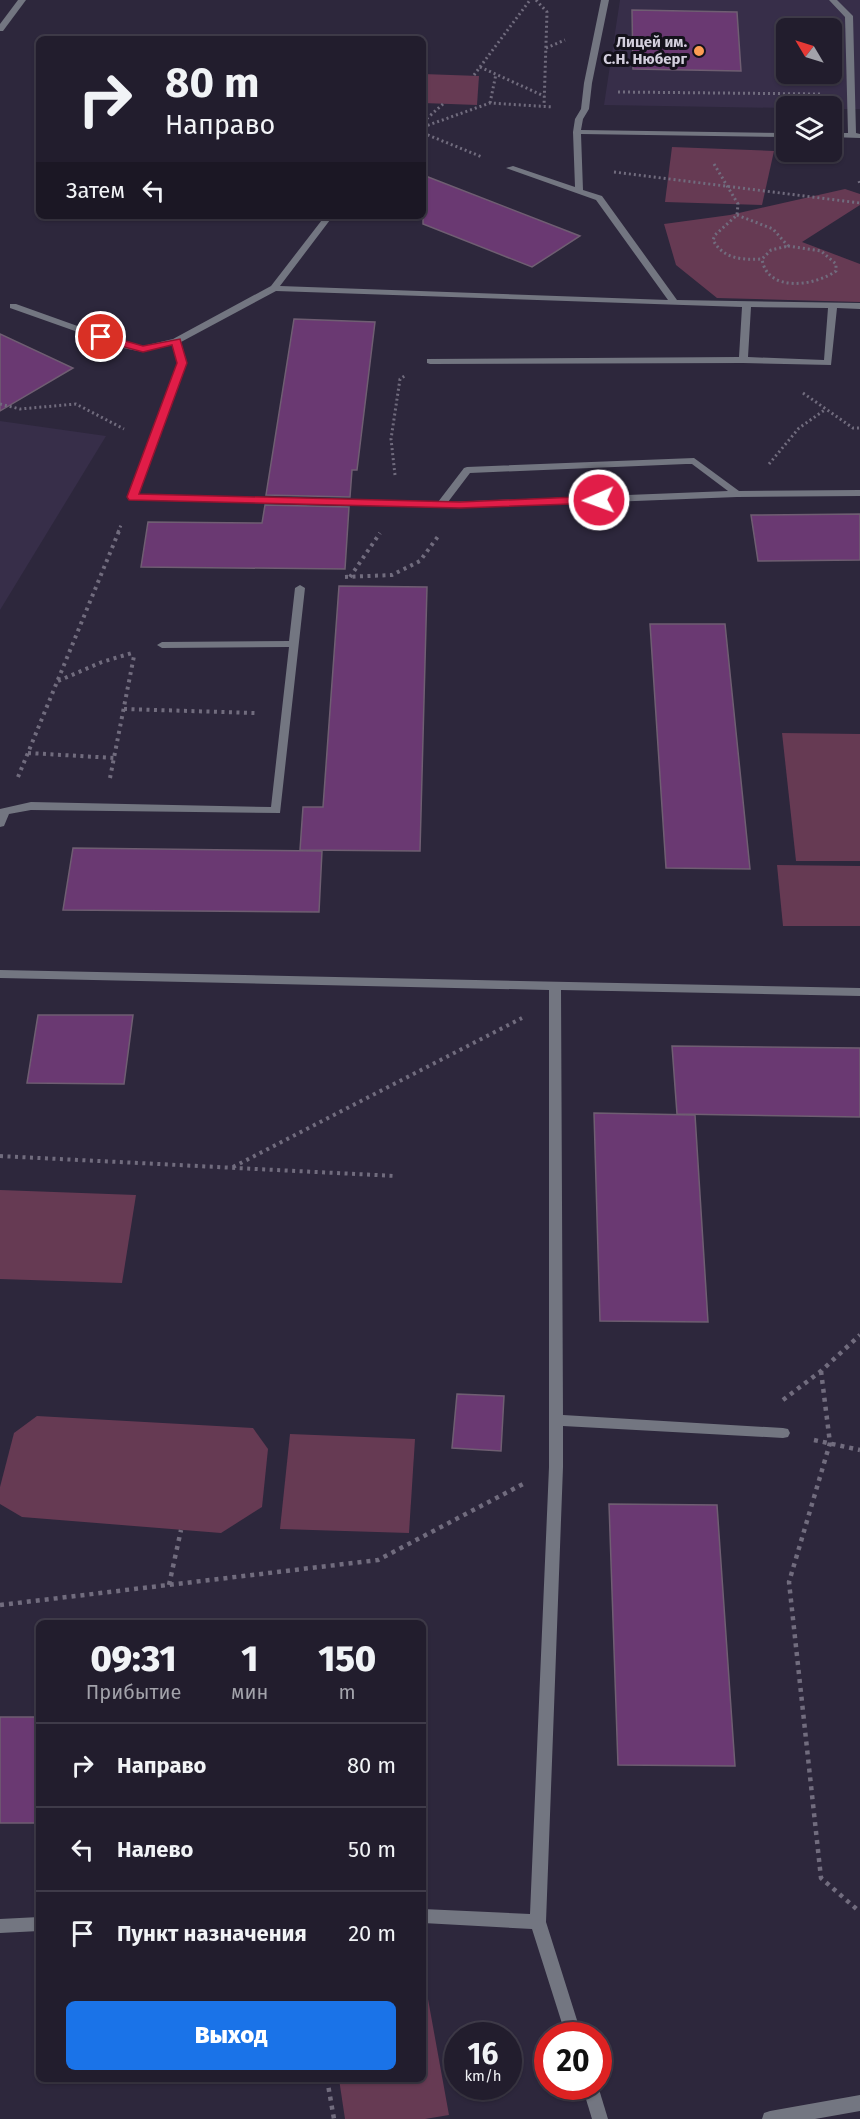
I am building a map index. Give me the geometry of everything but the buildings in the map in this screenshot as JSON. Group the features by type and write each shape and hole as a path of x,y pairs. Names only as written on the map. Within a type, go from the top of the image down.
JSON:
{"street":[{"path":"0,28 22,0"},
{"path":"579,191 577,132 579,119 585,109 604,0"},
{"path":"833,0 849,16 851,94 856,136"},
{"path":"577,132 776,135"},
{"path":"510,168 598,198 674,303"},
{"path":"14,306 123,345 143,349 176,341 274,288 326,219"},
{"path":"274,288 674,303 860,306"},
{"path":"742,360 745,309 748,304"},
{"path":"430,361 742,360 828,363 832,305"},
{"path":"176,341 182,363 133,497 460,505 740,494 860,494"},
{"path":"441,504 467,470 686,461 694,461 740,494"},
{"path":"0,823 2,811 31,806 276,811 300,588"},
{"path":"162,645 293,644"},
{"path":"0,974 860,992"},
{"path":"555,986 556,1467 538,1923 570,2022"},
{"path":"556,1420 783,1433"},
{"path":"426,1916 538,1923"},
{"path":"0,1926 36,1924"},
{"path":"594,2100 600,2119"},
{"path":"770,2119 860,2103"}],"path":[{"path":"474,75 530,0"},
{"path":"536,0 547,12 544,106"},
{"path":"480,67 544,96"},
{"path":"490,103 496,74"},
{"path":"587,91 851,94"},
{"path":"426,126 490,103 585,109"},
{"path":"426,119 442,104"},
{"path":"426,134 510,168"},
{"path":"710,158 738,204 737,215 715,235 713,240 715,246 729,256 740,259 762,259"},
{"path":"578,166 668,180 860,203"},
{"path":"737,215 775,230 783,235 788,246"},
{"path":"788,246 814,248 825,252 837,264 836,271 822,281 810,284 784,282 765,272 761,266 762,259 771,250 788,246"},
{"path":"350,577 399,504 391,439 400,379 430,361"},
{"path":"758,361 853,428 860,428"},
{"path":"0,404 20,410 76,404 110,422"},
{"path":"740,494 799,428 826,409"},
{"path":"14,786 133,497"},
{"path":"345,577 392,575 420,561 460,505"},
{"path":"28,753 114,758 135,652 102,662 58,681"},
{"path":"124,709 260,713"},
{"path":"230,1168 555,1001"},
{"path":"0,1156 395,1176"},
{"path":"744,1430 821,1371 860,1335"},
{"path":"821,1371 830,1443 789,1582 821,1878 860,1912"},
{"path":"783,1433 860,1450"},
{"path":"0,1605 378,1560 556,1467"},
{"path":"169,1585 181,1530"},
{"path":"328,2082 334,2119"}],"shaded area":[{"name":"Лицей им. С.Н. Нюберг","path":"620,0 860,0 860,109 842,109 842,96 776,96 776,108 604,105"},
{"path":"426,74 479,76 477,105 426,103"},
{"path":"672,147 774,151 762,205 665,202"},
{"path":"845,189 860,194 860,205 802,242 860,264 860,302 717,298 676,265 664,224 730,215"},
{"path":"0,421 106,436 0,610"},
{"path":"782,733 860,734 860,861 796,861"},
{"path":"777,865 860,866 860,926 783,926"},
{"path":"0,1190 136,1195 122,1283 0,1279"},
{"path":"37,1416 253,1428 268,1449 262,1507 221,1533 22,1517 0,1504 0,1487 14,1433"},
{"path":"290,1434 415,1439 409,1533 280,1529"},
{"path":"426,1988 444,2087 444,2100 446,2100 449,2115 425,2119 345,2119 339,2082 426,2082"}],"place":[{"name":"Лицей им. С.Н. Нюберг","path":"699,51"}],"route":[{"path":"101,337 143,349 176,341 182,363 133,497 460,505 599,500"}]}
